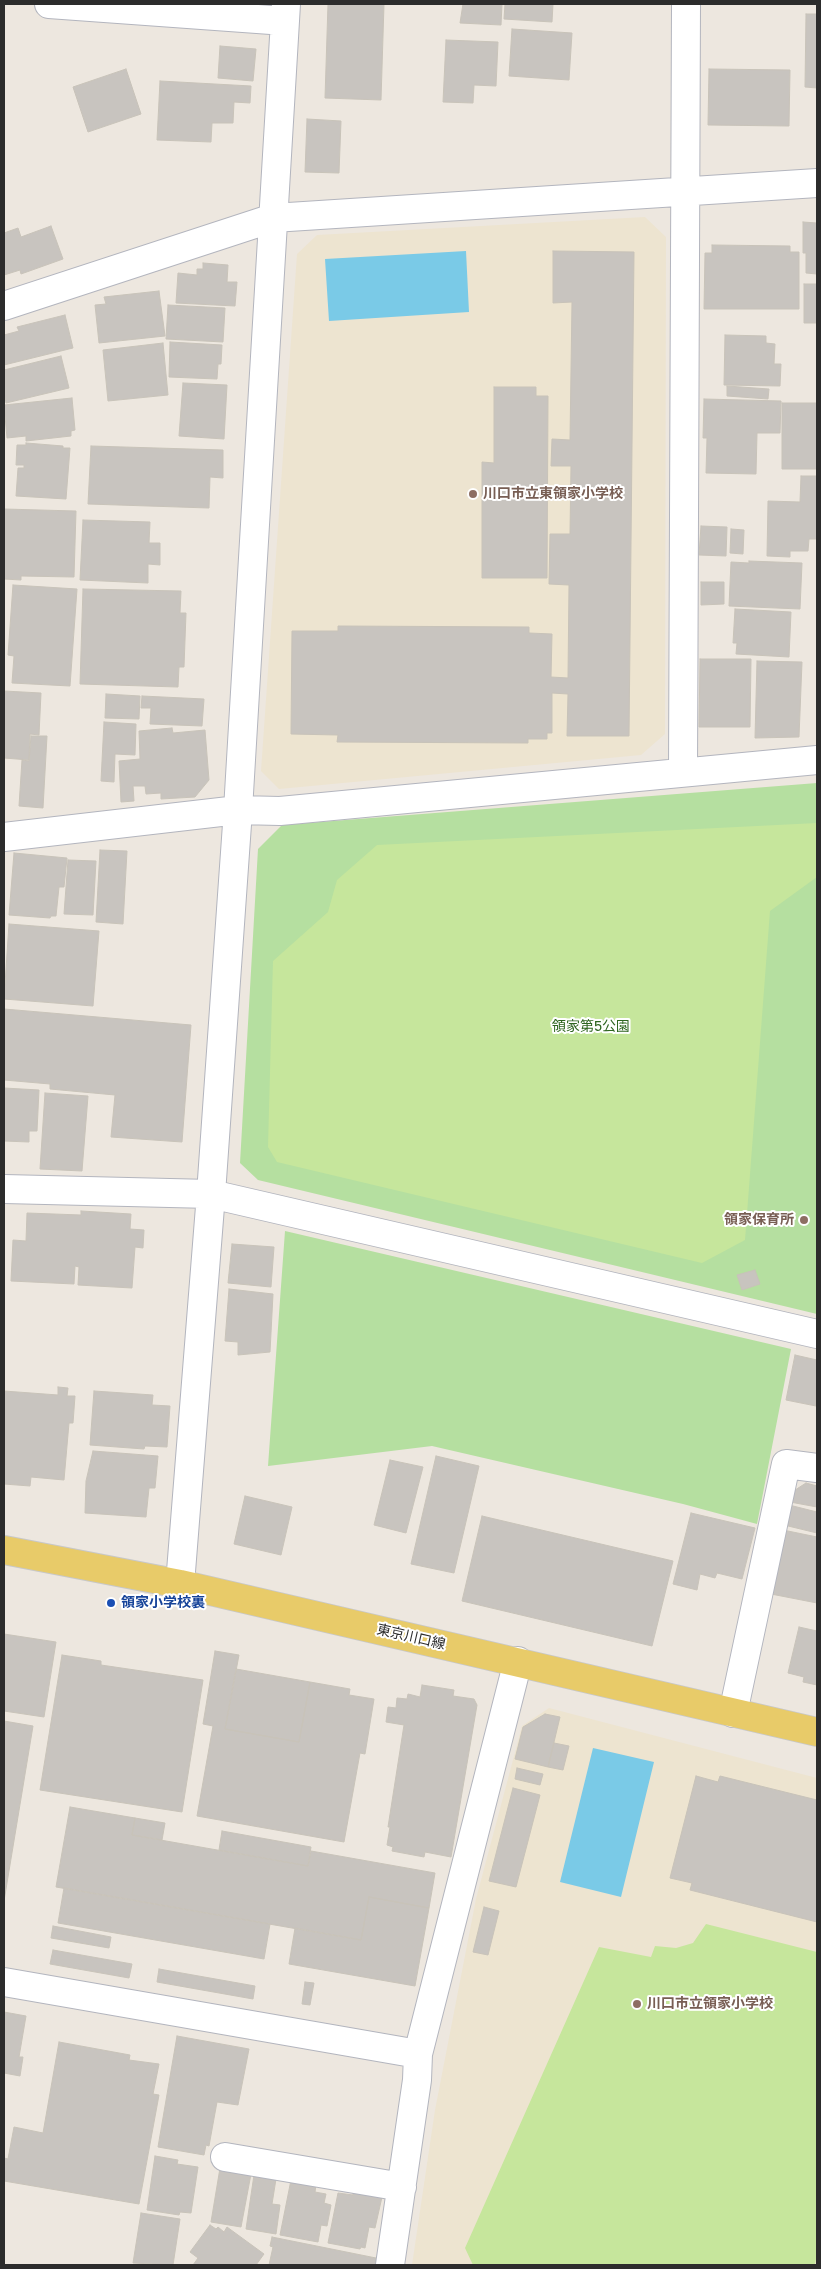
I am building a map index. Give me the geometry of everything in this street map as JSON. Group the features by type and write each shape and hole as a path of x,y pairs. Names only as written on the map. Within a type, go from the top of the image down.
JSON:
{"main road":[{"name":"東京川口線","path":"4,1550 180,1584 817,1732"}],"street":[{"path":"49,4 285,12 238,810 212,1194 180,1584"},
{"path":"683,772 686,4"},
{"path":"4,306 273,218 817,183"},
{"path":"4,837 238,810 280,811 817,760"},
{"path":"4,1189 212,1194 817,1334"},
{"path":"733,1713 786,1464 817,1468"},
{"path":"390,2265 417,2080 418,2054 518,1661"},
{"path":"4,1982 418,2054"},
{"path":"225,2157 402,2187"}],"shaded area":[{"name":"川口市立東領家小学校","path":"645,217 666,237 665,734 641,755 279,789 261,771 297,254 317,235"},
{"name":"川口市立領家小学校","path":"549,1708 817,1778 817,2265 412,2265 435,2110 476,1899 522,1726"}],"green space":[{"name":"領家第5公園","path":"817,783 817,1314 258,1180 240,1163 258,849 282,825"},
{"name":"領家第5公園","path":"817,823 817,877 770,911 745,1240 702,1263 277,1162 268,1147 273,961 328,912 337,880 377,845"},
{"path":"285,1231 791,1349 757,1524 683,1504 432,1446 268,1466"},
{"path":"706,1924 817,1952 817,2253 815,2265 473,2265 465,2248 599,1947 651,1957 655,1946 676,1948 693,1943"}],"water":[{"path":"466,251 469,312 329,321 325,259"},
{"path":"593,1748 654,1762 621,1897 560,1882"}],"building":[{"path":"328,4 384,4 381,100 325,98"},
{"path":"463,4 502,4 501,25 460,23"},
{"path":"505,4 553,4 552,22 504,19"},
{"path":"806,14 817,14 817,88 805,87"},
{"path":"512,29 572,33 569,80 509,76"},
{"path":"446,40 498,42 496,86 474,85 473,103 443,102"},
{"path":"220,46 256,49 253,81 218,78"},
{"path":"126,69 141,114 88,132 73,87"},
{"path":"709,69 790,70 789,126 708,125"},
{"path":"160,81 251,86 250,103 234,102 233,123 212,123 211,142 157,140"},
{"path":"307,119 341,121 339,173 305,172"},
{"path":"803,222 817,223 817,274 806,273 806,253 803,253"},
{"path":"51,226 63,259 21,274 20,270 4,275 4,233 18,228 21,237"},
{"path":"712,245 790,246 790,252 799,252 799,309 704,309 705,253 712,253"},
{"path":"553,251 634,252 629,736 567,736 568,694 552,693 552,733 547,733 547,739 528,739 528,743 337,742 338,735 291,734 292,631 338,631 338,626 529,627 529,633 552,634 551,677 568,678 569,585 549,584 550,534 570,534 571,466 551,466 552,439 570,440 572,302 553,303"},
{"path":"203,263 228,265 227,282 237,282 235,306 176,303 178,273 197,275 197,269 203,269"},
{"path":"804,284 817,284 817,323 804,323"},
{"path":"159,291 165,336 99,343 95,305 106,304 104,297"},
{"path":"168,305 225,308 223,342 166,339"},
{"path":"65,315 73,348 4,365 4,335 19,331 17,327"},
{"path":"725,335 766,336 766,343 775,344 774,364 781,364 780,386 724,385"},
{"path":"170,342 222,345 221,364 218,364 217,379 169,377"},
{"path":"163,343 168,395 108,401 103,350"},
{"path":"61,356 69,388 6,403 4,370"},
{"path":"183,383 227,385 224,439 179,436"},
{"path":"727,386 769,389 768,399 727,396"},
{"path":"494,387 536,387 536,396 548,396 547,578 482,578 482,462 494,463"},
{"path":"72,398 75,430 71,431 71,436 26,441 26,436 7,438 4,405"},
{"path":"704,399 781,401 780,433 757,433 756,474 706,473 707,438 703,438"},
{"path":"782,403 817,403 817,469 782,469"},
{"path":"26,443 70,448 66,499 16,496 18,468 24,468 24,465 16,465 17,445 26,445"},
{"path":"91,446 223,450 223,478 210,477 209,508 88,504"},
{"path":"801,476 817,476 817,539 809,539 808,551 790,551 790,557 767,556 768,501 800,502"},
{"path":"4,509 76,511 74,577 21,576 21,580 4,579"},
{"path":"83,520 150,522 149,543 160,543 160,565 148,564 148,583 80,580"},
{"path":"701,526 727,527 726,556 699,555"},
{"path":"731,529 744,530 743,554 730,553"},
{"path":"749,561 802,563 800,609 729,606 731,562 749,563"},
{"path":"701,582 724,582 724,604 701,605"},
{"path":"13,585 77,589 70,686 12,683 14,656 8,655"},
{"path":"83,589 181,591 180,613 186,613 184,667 179,667 178,687 80,684"},
{"path":"735,609 791,612 789,657 736,654 737,643 733,643"},
{"path":"700,659 751,659 750,727 699,727"},
{"path":"757,661 802,662 799,737 755,738"},
{"path":"4,691 41,693 39,735 30,734 29,760 4,758"},
{"path":"106,694 140,696 139,719 105,718"},
{"path":"142,696 204,699 202,726 150,724 151,708 141,708"},
{"path":"104,722 136,724 135,755 115,754 114,782 101,781"},
{"path":"172,728 173,733 205,730 209,780 195,797 161,799 161,793 146,794 145,786 133,786 134,801 121,802 119,761 140,759 139,731"},
{"path":"31,736 47,736 43,808 19,806 22,760 29,761"},
{"path":"100,850 127,851 123,924 96,922"},
{"path":"14,853 67,858 64,887 59,887 56,916 51,916 50,918 9,915"},
{"path":"68,860 96,861 93,915 64,914"},
{"path":"9,924 99,931 93,1006 4,999"},
{"path":"4,1009 191,1025 182,1142 111,1137 115,1095 50,1089 50,1084 4,1080"},
{"path":"4,1088 39,1090 37,1131 29,1131 29,1142 4,1141"},
{"path":"45,1093 88,1096 82,1171 40,1169"},
{"path":"81,1211 131,1214 130,1229 144,1230 143,1248 135,1247 132,1288 78,1285 79,1267 75,1266 74,1284 11,1281 13,1240 26,1241 27,1213 81,1215"},
{"path":"232,1244 274,1247 271,1287 228,1283"},
{"path":"755,1270 760,1284 742,1290 737,1275"},
{"path":"229,1289 273,1294 270,1352 238,1355 238,1342 225,1341"},
{"path":"795,1355 817,1360 816,1406 786,1400"},
{"path":"58,1387 68,1388 67,1396 75,1396 73,1423 69,1423 64,1480 31,1477 30,1486 4,1484 4,1391 58,1395"},
{"path":"94,1391 153,1395 152,1405 170,1406 167,1447 145,1446 144,1449 90,1445"},
{"path":"93,1451 158,1456 155,1488 149,1488 146,1517 85,1513 86,1481"},
{"path":"436,1456 479,1466 454,1573 411,1564"},
{"path":"390,1460 423,1467 406,1533 374,1525"},
{"path":"806,1483 817,1486 817,1507 790,1502 792,1492"},
{"path":"245,1496 292,1507 281,1555 234,1544"},
{"path":"789,1505 817,1512 817,1533 784,1525"},
{"path":"691,1513 755,1528 742,1579 717,1573 715,1578 700,1574 697,1590 673,1584"},
{"path":"482,1516 673,1561 652,1646 462,1601"},
{"path":"783,1530 817,1537 817,1603 771,1594"},
{"path":"799,1627 817,1631 817,1685 803,1682 804,1677 788,1673"},
{"path":"4,1634 56,1642 44,1717 4,1711"},
{"path":"215,1651 239,1655 225,1729 299,1742 310,1682 350,1689 349,1695 374,1699 365,1754 360,1753 344,1842 197,1816 213,1726 203,1724"},
{"path":"62,1655 101,1661 101,1665 203,1680 182,1812 40,1790"},
{"path":"236,1669 310,1682 299,1742 225,1729"},
{"path":"422,1685 454,1690 453,1696 474,1699 477,1705 451,1857 425,1852 424,1857 392,1851 393,1847 387,1845 390,1827 388,1827 404,1725 386,1722 388,1707 396,1708 397,1698 407,1699 408,1694 420,1697"},
{"path":"545,1714 560,1717 548,1767 515,1759 523,1727"},
{"path":"4,1721 33,1726 4,1901"},
{"path":"554,1743 569,1746 563,1770 548,1767"},
{"path":"517,1768 543,1774 540,1785 515,1779"},
{"path":"696,1776 718,1782 720,1776 817,1800 817,1922 690,1890 692,1883 670,1878"},
{"path":"513,1788 540,1795 516,1887 489,1881"},
{"path":"70,1807 135,1818 132,1835 308,1866 311,1851 435,1873 429,1908 369,1897 361,1940 56,1887"},
{"path":"135,1818 165,1823 162,1840 132,1835"},
{"path":"222,1831 311,1847 308,1866 219,1850"},
{"path":"64,1888 270,1924 264,1959 58,1923"},
{"path":"369,1897 429,1908 415,1986 289,1964 295,1928 361,1940"},
{"path":"484,1907 499,1911 488,1955 473,1952"},
{"path":"53,1926 111,1937 109,1948 51,1938"},
{"path":"53,1950 132,1964 129,1978 50,1964"},
{"path":"159,1969 255,1986 253,1999 157,1982"},
{"path":"305,1982 314,1983 310,2005 302,2004"},
{"path":"4,2012 26,2016 19,2057 23,2057 20,2076 4,2073"},
{"path":"177,2036 249,2049 238,2105 217,2102 209,2146 206,2145 204,2155 158,2147"},
{"path":"59,2042 130,2055 129,2060 159,2064 153,2094 159,2095 139,2204 4,2181 4,2158 8,2159 14,2127 43,2133"},
{"path":"155,2156 178,2160 177,2164 198,2167 191,2213 180,2212 179,2215 147,2210"},
{"path":"220,2168 251,2174 241,2227 211,2222"},
{"path":"254,2175 276,2179 272,2204 280,2205 276,2234 246,2229"},
{"path":"291,2180 316,2185 315,2192 326,2194 324,2203 331,2205 327,2226 321,2225 318,2242 280,2235"},
{"path":"353,2192 382,2197 375,2228 369,2227 365,2248 361,2247 360,2249 328,2243 338,2193 353,2195"},
{"path":"141,2213 180,2219 173,2265 133,2263"},
{"path":"210,2225 216,2229 218,2227 224,2232 227,2227 264,2254 256,2265 193,2265 198,2258 190,2252"},
{"path":"272,2237 376,2258 375,2265 269,2265 273,2247 270,2246"}],"place":[{"name":"川口市立東領家小学校","path":"473,494"},
{"name":"領家保育所","path":"804,1220"},
{"name":"領家小学校裏","path":"111,1603"},
{"name":"川口市立領家小学校","path":"637,2004"}]}
